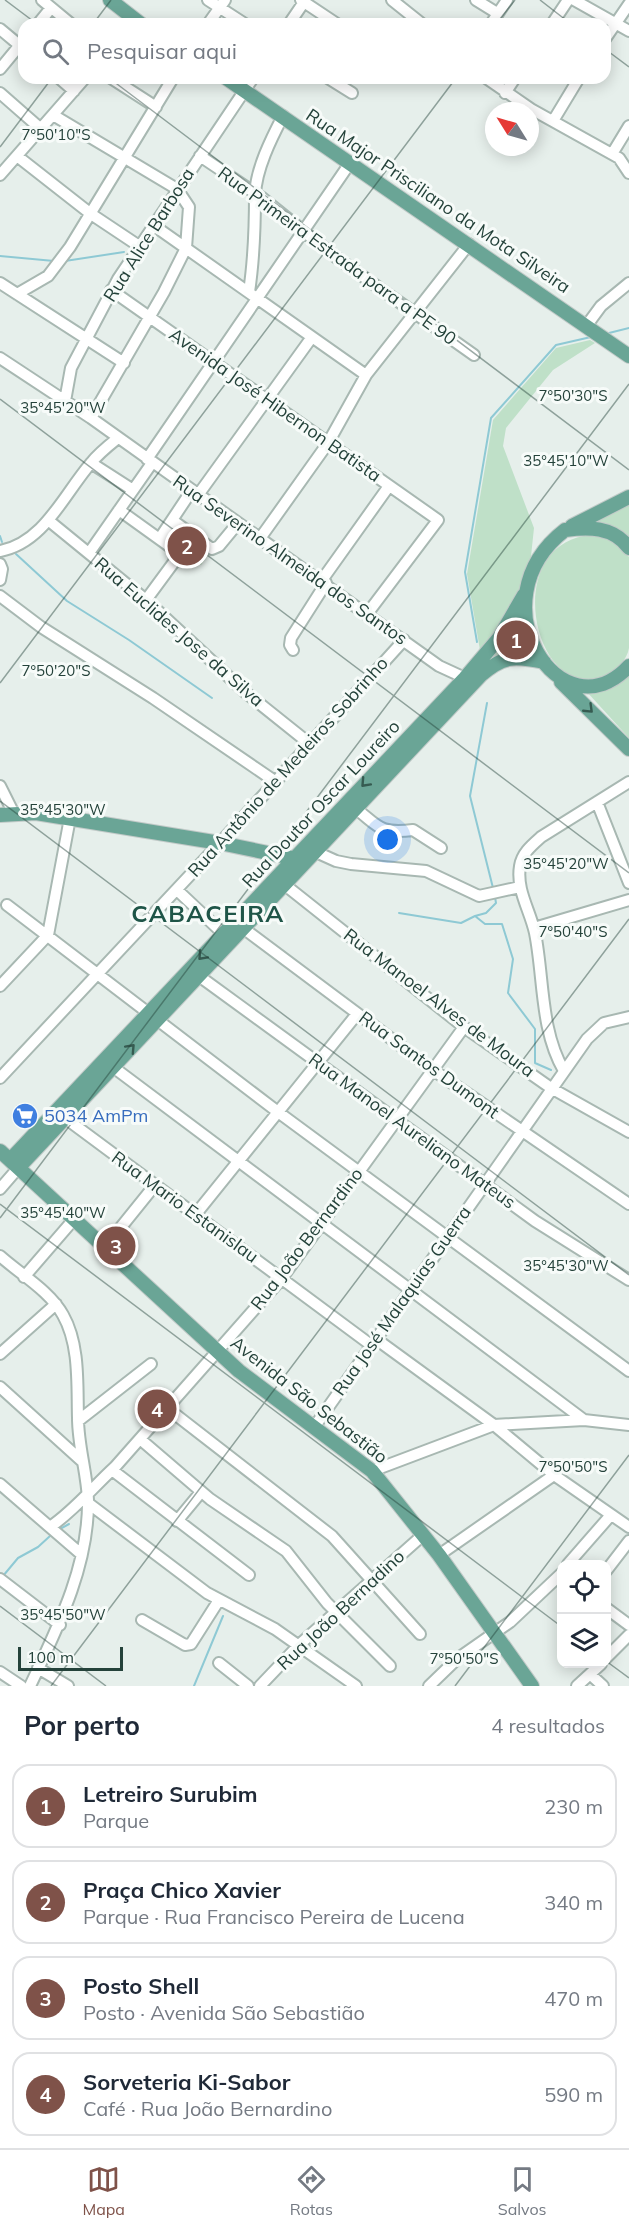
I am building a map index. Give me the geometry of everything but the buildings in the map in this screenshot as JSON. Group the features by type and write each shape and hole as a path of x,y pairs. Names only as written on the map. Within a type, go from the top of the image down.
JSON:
{"main road":[{"path":"110,0 130,18"},
{"name":"Rua Major Prisciliano da Mota Silveira","path":"235,84 629,356"},
{"name":"Rua Doutor Oscar Loureiro","path":"239,925 285,885 351,806 499,638 524,595 543,551 565,530 629,497"},
{"path":"565,530 597,528 613,533 629,548"},
{"path":"524,595 528,635 546,666 629,748"},
{"name":"Rua Doutor Oscar Loureiro","path":"10,1159 60,1115 239,925 307,857 351,806 493,664 516,657 546,666"},
{"path":"546,666 574,683 586,686 608,682 629,666"},
{"path":"7,813 70,818 307,857"},
{"name":"Rua Doutor Oscar Loureiro","path":"154,1016 199,976 227,938"},
{"name":"Avenida São Sebastião","path":"10,1159 218,1351 274,1399 315,1426 372,1470 439,1555 532,1686"}],"street":[{"path":"42,0 64,18"},
{"path":"208,0 222,4 238,18"},
{"path":"392,0 414,18"},
{"path":"476,0 497,14"},
{"path":"495,18 507,0"},
{"path":"556,18 568,0"},
{"path":"574,0 606,18"},
{"path":"292,18 302,1 328,18"},
{"path":"212,18 222,4"},
{"path":"611,29 629,4"},
{"path":"43,18 51,8"},
{"path":"611,21 629,31"},
{"path":"0,29 18,42"},
{"path":"0,69 18,49"},
{"path":"66,84 74,91"},
{"path":"2,169 17,156 80,84"},
{"path":"120,84 156,107"},
{"path":"17,294 48,276 91,214 169,84"},
{"name":"Rua Alice Barbosa","path":"65,401 71,368 111,290 249,84"},
{"path":"338,84 352,93"},
{"path":"494,84 553,121 621,158 629,173"},
{"path":"506,93 511,84"},
{"path":"553,121 575,84"},
{"path":"0,93 40,129"},
{"path":"53,115 177,189 189,207 186,248 150,317 91,418"},
{"path":"254,295 255,194 266,156 283,116"},
{"path":"621,158 629,126"},
{"path":"17,156 91,214 139,246"},
{"name":"Rua Primeira Estrada para a PE 90","path":"200,156 255,194 337,258 474,355"},
{"path":"88,553 133,490 254,295 304,231 350,163"},
{"path":"153,225 366,375"},
{"path":"261,537 327,443 366,375 469,244"},
{"path":"590,327 601,306 629,282"},
{"path":"0,283 124,363"},
{"name":"Avenida José Hibernon Batista","path":"111,290 438,520 368,614"},
{"path":"160,538 268,401 312,337"},
{"name":"Rua Severino Almeida dos Santos","path":"0,358 91,418 195,493 261,537 439,666 465,678"},
{"path":"0,551 23,543 48,520 91,463 118,438"},
{"path":"91,463 133,490"},
{"path":"293,650 290,645 291,638 324,582 389,486"},
{"path":"119,510 173,548 177,556 146,600"},
{"name":"Rua Euclides Jose da Silva","path":"48,520 146,600 245,692 310,744"},
{"path":"172,520 212,549 219,546 238,523"},
{"path":"0,564 2,569 0,580"},
{"path":"0,596 33,621 153,698 276,782"},
{"name":"Rua Antônio de Medeiros Sobrinho","path":"0,1078 99,975 404,640"},
{"path":"564,1071 553,1052 549,1034 534,928 520,887 520,865 529,847 541,837 629,782"},
{"path":"0,786 7,813"},
{"path":"597,802 629,883"},
{"path":"351,806 385,831 393,833 413,830 441,848"},
{"path":"0,986 48,935 70,818"},
{"path":"307,857 351,864 426,871 479,896 520,887"},
{"name":"Rua Manoel Alves de Moura","path":"285,885 464,1027 551,1088 629,1132"},
{"path":"177,890 227,938"},
{"path":"534,928 629,900"},
{"path":"7,905 278,1112 629,1371"},
{"name":"Rua Santos Dumont","path":"239,925 433,1070 629,1204"},
{"name":"Rua Manoel Aureliano Mateus","path":"199,976 535,1221 629,1280"},
{"path":"195,1215 357,1014"},
{"name":"Rua José Malaquias Guerra","path":"315,1426 551,1088 596,1029 627,1020"},
{"name":"Rua João Bernardino","path":"50,1527 87,1498 282,1278 464,1027"},
{"path":"108,1064 320,1225 584,1420"},
{"name":"Rua Mario Estanislau","path":"60,1115 282,1278 494,1425 554,1475 629,1527"},
{"path":"0,1189 10,1159"},
{"path":"105,1247 154,1185"},
{"path":"24,1277 75,1218"},
{"path":"0,1256 56,1304 64,1317 74,1354 78,1421 87,1498 81,1554 60,1625 30,1686"},
{"path":"0,1354 56,1304"},
{"path":"78,1421 151,1364"},
{"path":"0,1387 83,1462"},
{"path":"167,1408 325,1530 351,1555 420,1634"},
{"path":"372,1470 494,1425 584,1420 629,1425"},
{"path":"140,1439 201,1492 286,1551 327,1603 337,1610 390,1666"},
{"path":"111,1470 249,1575"},
{"path":"439,1555 554,1475"},
{"path":"0,1484 81,1554"},
{"path":"177,1521 201,1492"},
{"path":"87,1498 165,1563 219,1600 275,1629 356,1686"},
{"path":"572,1560 610,1516"},
{"name":"Rua João Bernadino","path":"260,1686 299,1645 423,1534"},
{"path":"611,1564 629,1541"},
{"path":"429,1686 457,1659 523,1611 557,1577"},
{"path":"0,1579 60,1625"},
{"path":"142,1620 185,1645 191,1644 219,1600"},
{"path":"611,1612 629,1625"},
{"path":"611,1653 629,1635"},
{"path":"219,1663 248,1686"},
{"path":"38,1668 68,1686"},
{"path":"577,1686 597,1668"},
{"path":"0,1672 21,1686"},
{"path":"591,1675 603,1686"}],"green space":[{"path":"590,340 595,343 553,370 506,428 503,446 534,528 529,575 481,656 467,574 493,420 556,348"},
{"path":"629,502 629,539 589,522"},
{"path":"174,527 210,553 201,565 165,539"},
{"path":"591,535 613,542 629,557 629,648 623,661 614,671 606,675 581,679 560,669 545,648 537,621 536,592 544,565 562,545"},
{"path":"520,615 534,655 521,652 509,653 487,663"},
{"path":"629,672 629,738 587,692 614,685"}],"waterway":[{"path":"65,261 124,252"},
{"path":"0,256 54,261"},
{"path":"605,334 629,328"},
{"path":"477,642 465,572 491,418 556,345 591,337"},
{"path":"0,536 2,542"},
{"path":"16,554 67,601 129,640 212,698"},
{"path":"487,703 470,796 493,888"},
{"path":"495,897 496,903 486,913 475,916 485,924 502,924 513,959 508,993 535,1029 535,1063 551,1070"},
{"path":"399,913 461,923 475,916"},
{"path":"58,1530 69,1524"},
{"path":"3,1576 18,1558 38,1547 50,1536"},
{"path":"194,1686 223,1616"}],"place":[{"name":"Praça Chico Xavier","path":"187,546"},
{"name":"Letreiro Surubim","path":"516,640"},
{"name":"5034 AmPm","path":"25,1116"},
{"name":"Posto Shell","path":"116,1246"},
{"name":"Sorveteria Ki-Sabor","path":"157,1409"}],"district":[{"name":"CABACEIRA","path":"208,914"}]}
